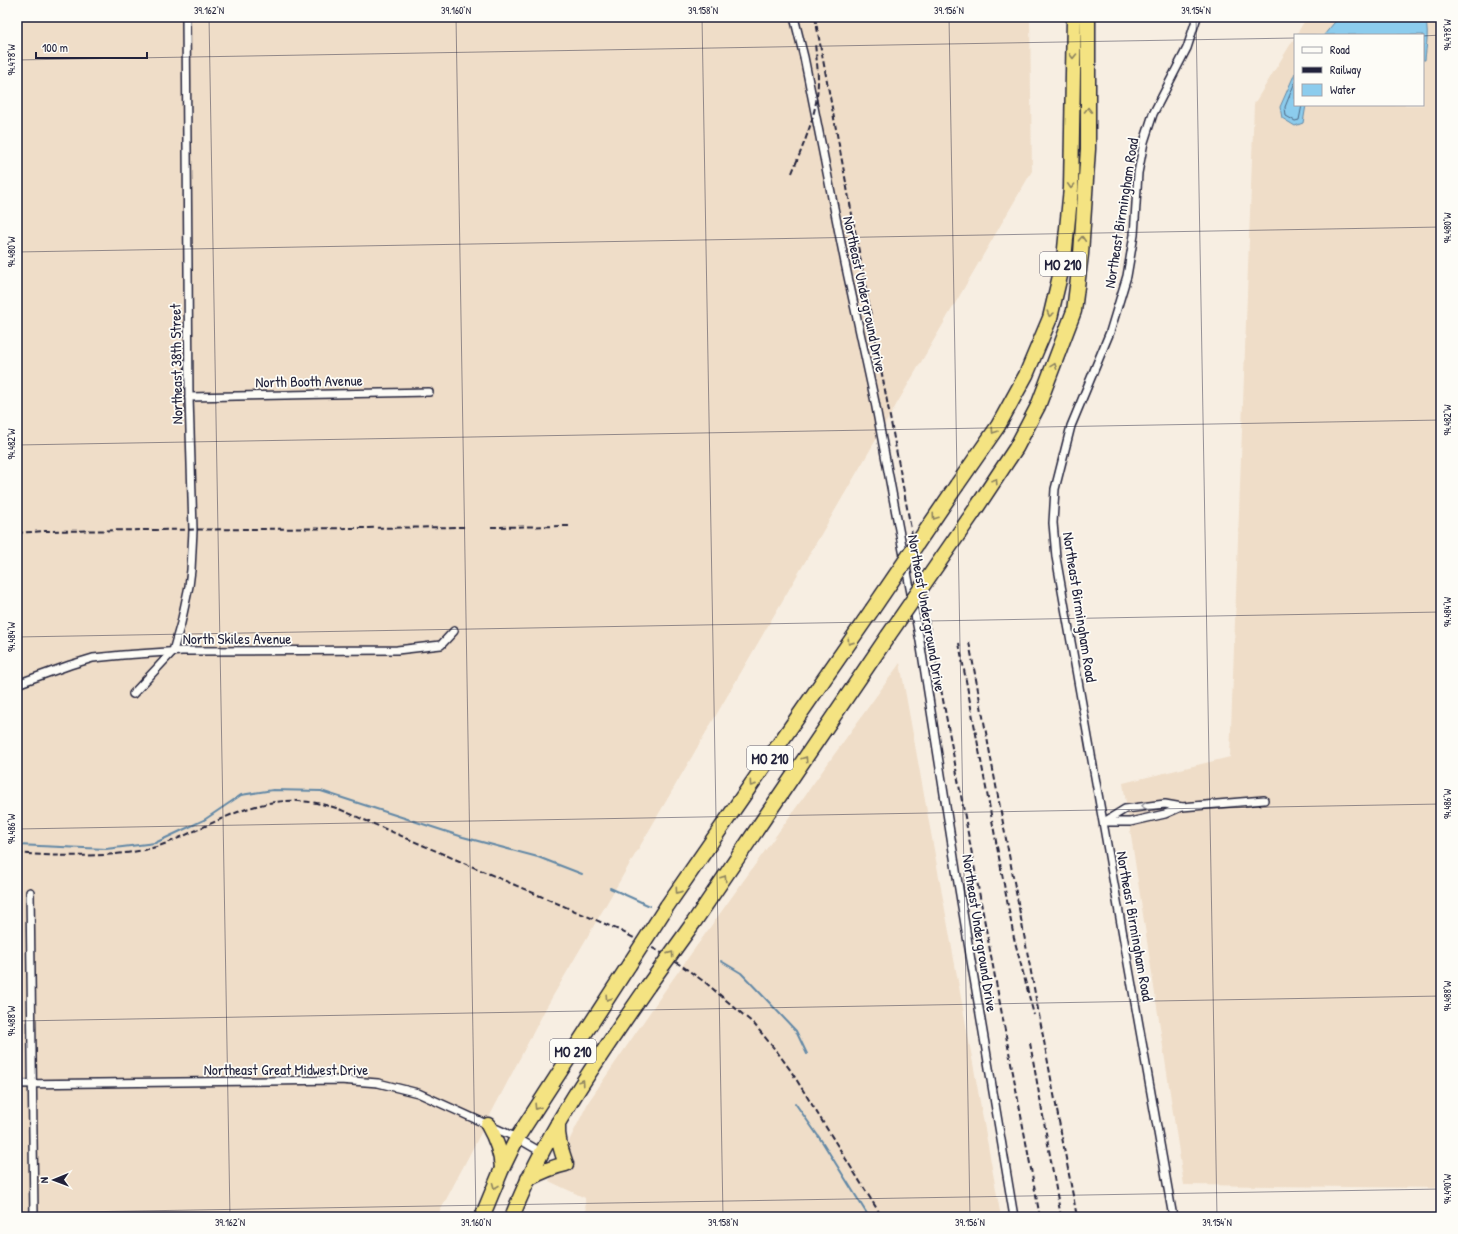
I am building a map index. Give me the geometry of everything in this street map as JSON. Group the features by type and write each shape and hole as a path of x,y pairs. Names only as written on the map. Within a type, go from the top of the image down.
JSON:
{"highway":[{"name":"MO 210","path":"482,1217 502,1168 517,1138 668,906 998,426 1026,375 1050,318 1064,258 1071,188 1074,17"},
{"name":"MO 210","path":"512,1217 541,1152 577,1090 694,922 973,513 1016,448 1038,406 1074,311 1081,254 1088,149 1089,20"},
{"path":"528,1179 548,1168 566,1164 557,1134 558,1122"},
{"path":"488,1125 496,1140 501,1157 502,1168"}],"street":[{"name":"Northeast 38th Street","path":"133,694 173,651 189,586 193,530 189,396 186,17"},
{"name":"Northeast Underground Drive","path":"794,17 804,57 844,263 876,402 920,642 1014,1217"},
{"name":"Northeast Birmingham Road","path":"1173,1217 1056,557 1054,523 1055,489 1071,426 1110,332 1127,276 1134,235 1138,173 1144,142 1153,114 1187,48 1197,17"},
{"name":"North Booth Avenue","path":"189,396 429,392"},
{"name":"North Skiles Avenue","path":"17,684 93,658 173,651 397,650 441,645 454,631"},
{"path":"1104,822 1125,809 1165,804 1182,807 1264,800"},
{"path":"1104,822 1130,822 1165,814 1182,807"},
{"path":"30,892 34,1217"},
{"name":"Northeast Great Midwest Drive","path":"17,1084 358,1080 378,1083 418,1093 517,1138 541,1152"}],"shaded area":[{"path":"17,17 1030,17 1032,171 546,1008 437,1217 17,1217"},
{"path":"1307,17 1441,17 1441,1188 1184,1185 1123,783 1230,757 1254,104 1294,39 1294,106 1424,106 1424,34 1297,34"},
{"path":"900,663 1001,1217 586,1217 585,1198 549,1181 589,1101 670,983"}],"water":[{"path":"1339,17 1424,17 1427,27 1425,60 1424,34 1325,34"},
{"path":"1294,75 1294,106 1306,106 1303,123 1295,126 1282,118 1280,107"}],"waterway":[{"path":"17,845 106,849 155,843 204,820 241,795 273,790 321,791 463,837 538,857 582,874"},
{"path":"610,888 650,906"},
{"path":"721,961 741,973 796,1031 807,1054"},
{"path":"795,1103 823,1143 869,1217"}],"railway":[{"path":"815,17 1040,1217"},
{"path":"792,173 810,128 816,104 818,80 815,43"},
{"path":"491,527 569,526"},
{"path":"17,533 45,531 465,527"},
{"path":"969,642 1077,1217"},
{"path":"959,643 1014,938 1034,1015"},
{"path":"17,853 87,856 141,851 178,839 227,816 262,804 279,801 318,803 339,809 619,930 660,952 706,983 754,1024 778,1053 791,1071 882,1217"},
{"path":"1030,1043 1061,1217"}]}
